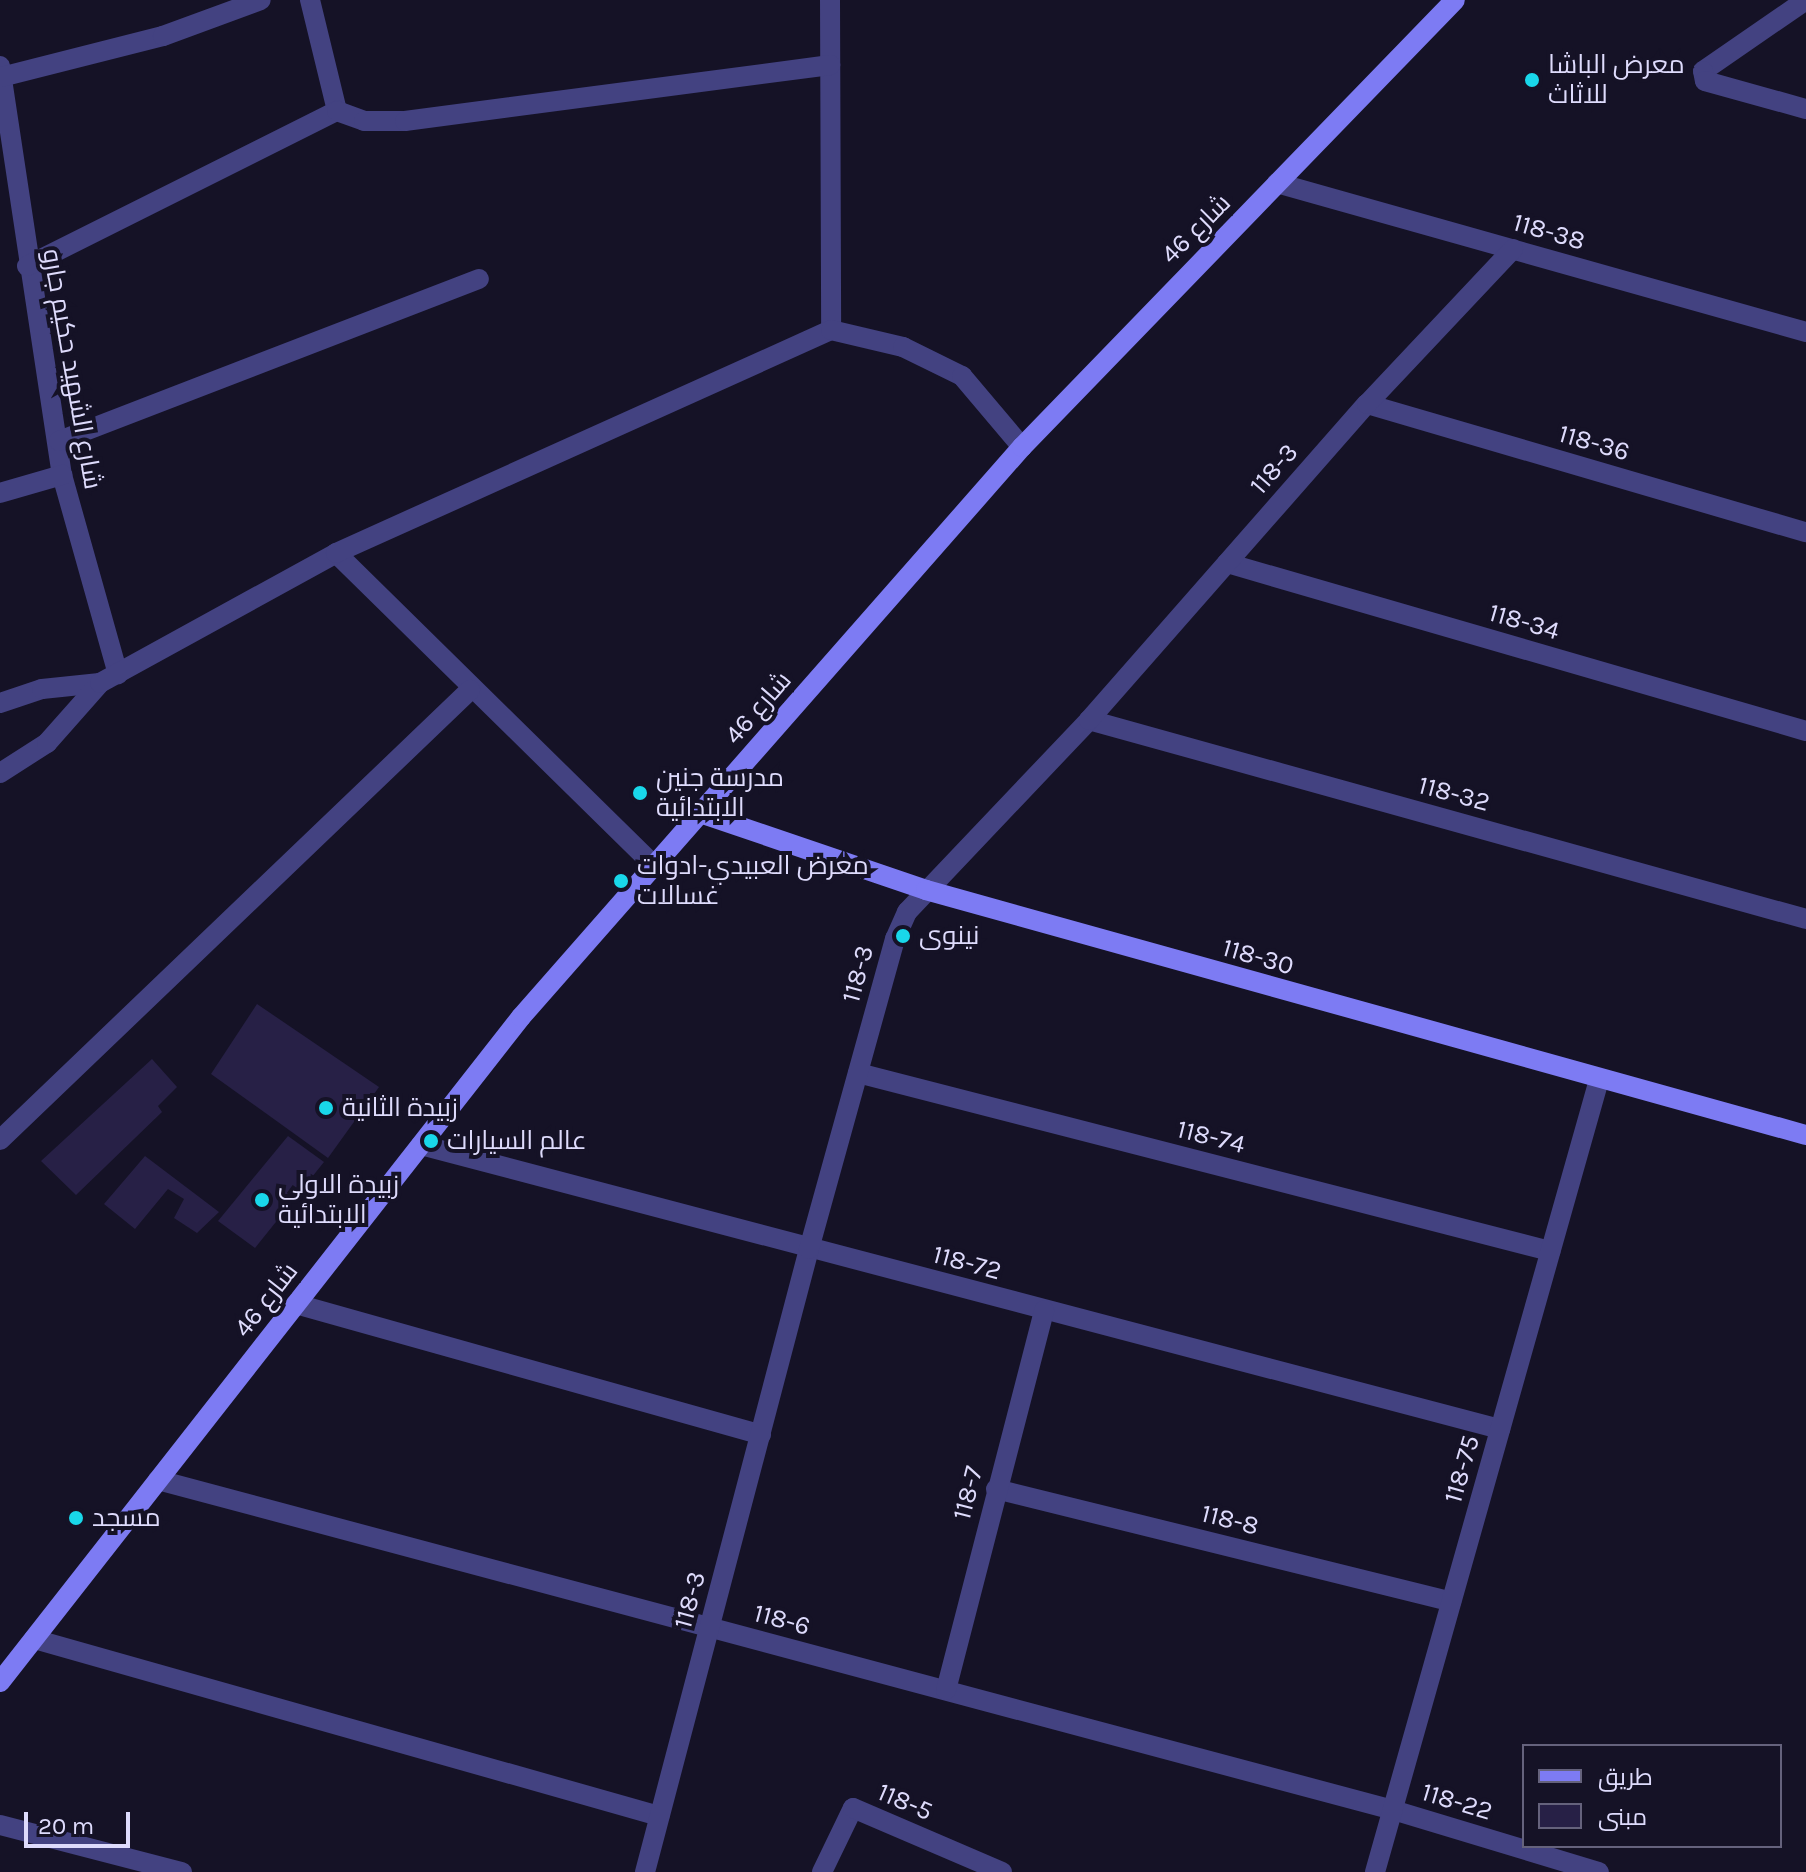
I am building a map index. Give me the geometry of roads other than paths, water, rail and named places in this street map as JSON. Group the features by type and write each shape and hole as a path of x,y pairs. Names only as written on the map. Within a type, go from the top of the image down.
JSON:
{"main road":[{"name":"شارع 46","path":"0,1682 521,1017 1022,447 1455,0"},
{"name":"118-30","path":"700,813 926,890 1599,1080 1806,1135"}],"street":[{"path":"1,72 163,36 261,0"},
{"path":"310,0 337,111"},
{"path":"830,0 831,330"},
{"path":"1806,0 1703,71 1705,81 1806,109"},
{"path":"27,266 337,111 364,121 405,121 830,65"},
{"name":"شارع الشهيد حكيم جارو","path":"1,72 27,266 59,441 62,475 109,679"},
{"name":"118-38","path":"1277,183 1806,332"},
{"name":"118-3","path":"645,1872 809,1249 895,939 907,912 1089,720 1367,404 1513,249"},
{"path":"59,441 479,279"},
{"path":"0,773 47,743 109,679 336,553 831,330 903,347 962,376 1022,447"},
{"name":"118-36","path":"1367,404 1806,532"},
{"path":"0,493 62,475"},
{"path":"336,553 470,690 654,865"},
{"name":"118-34","path":"1227,563 1806,731"},
{"path":"0,703 42,689 109,679"},
{"path":"0,1140 470,690"},
{"name":"118-32","path":"1089,720 1806,919"},
{"name":"118-74","path":"858,1073 1550,1251"},
{"name":"118-75","path":"1375,1872 1599,1080"},
{"name":"118-72","path":"421,1145 1500,1429"},
{"path":"296,1304 761,1435"},
{"name":"118-7","path":"946,1690 1044,1310"},
{"name":"118-6","path":"158,1480 1393,1810"},
{"name":"118-8","path":"996,1489 1451,1602"},
{"path":"34,1639 659,1816"},
{"name":"118-5","path":"822,1872 853,1808 1002,1872"},
{"name":"118-22","path":"1393,1810 1599,1872"},
{"path":"0,1825 182,1872"}],"place":[{"name":"معرض الباشا للاثاث","path":"1532,80"},
{"name":"مدرسة جنين الابتدائية","path":"640,793"},
{"name":"معرض العبيدي-ادوات غسالات","path":"621,881"},
{"name":"نينوى","path":"903,936"},
{"name":"زبيدة الثانية","path":"326,1108"},
{"name":"عالم السيارات","path":"431,1141"},
{"name":"زبيدة الاولى الابتدائية","path":"262,1200"},
{"name":"مسجد","path":"76,1518"}]}
